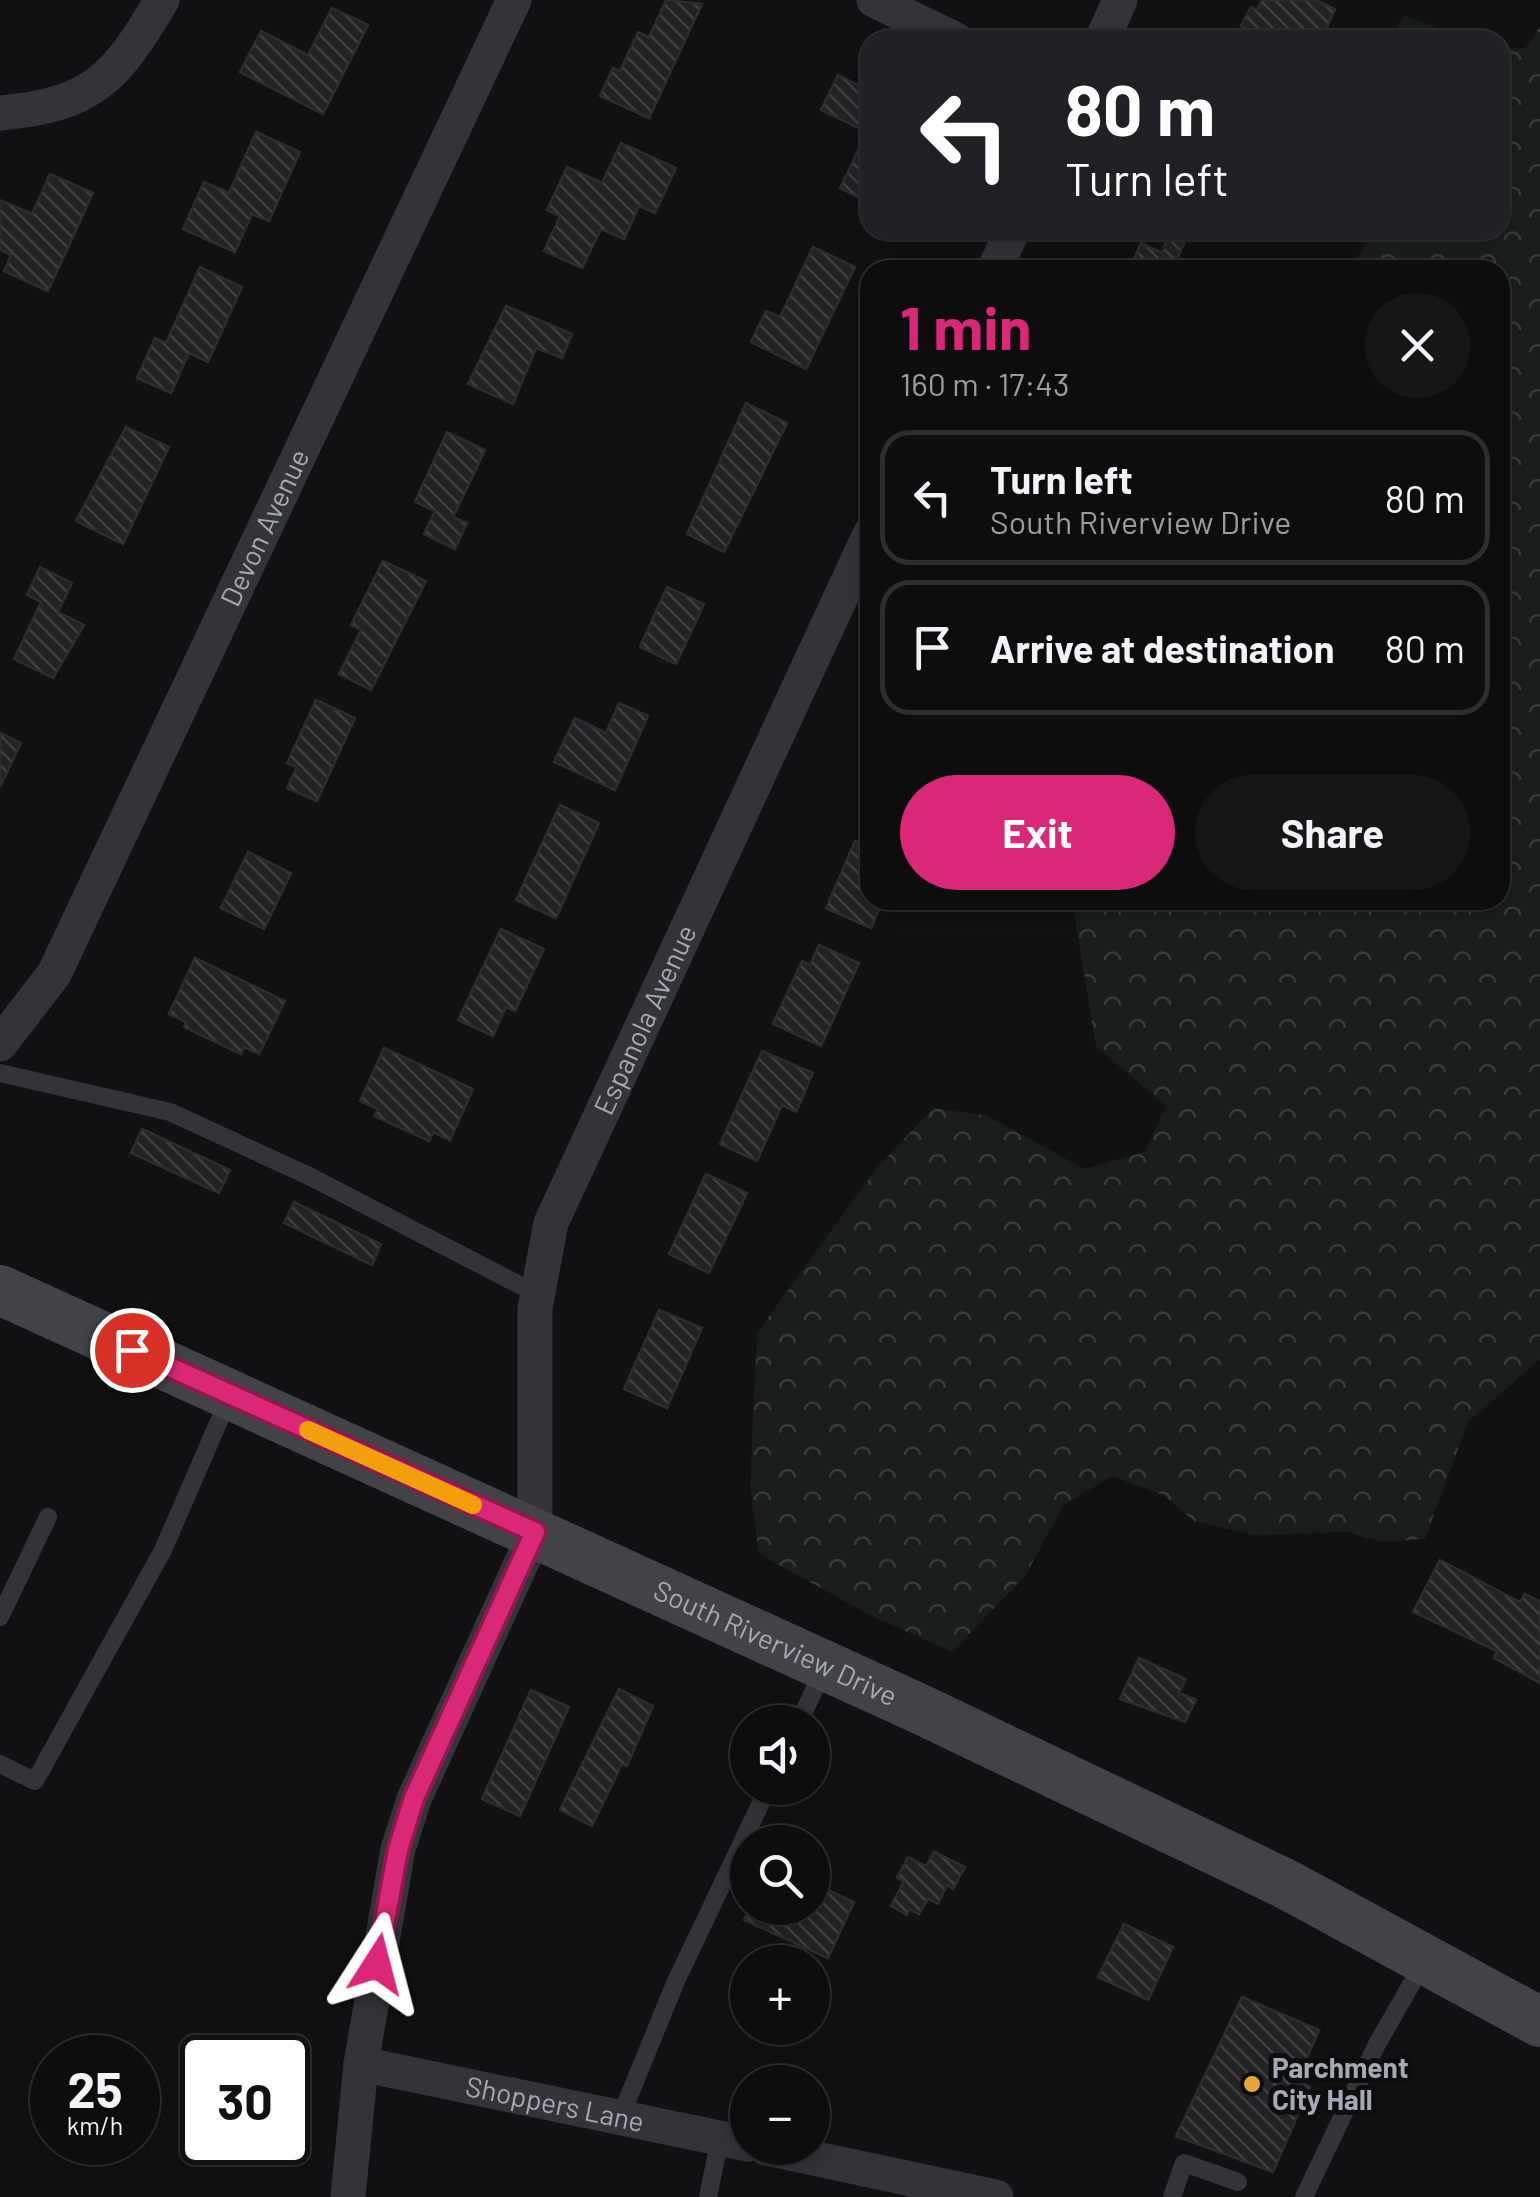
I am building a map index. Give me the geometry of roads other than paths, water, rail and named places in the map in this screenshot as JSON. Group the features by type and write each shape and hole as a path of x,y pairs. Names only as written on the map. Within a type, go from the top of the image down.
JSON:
{"street":[{"path":"0,113 45,108 90,90 124,62 162,0"},
{"name":"Devon Avenue","path":"0,1044 54,974 514,0"},
{"path":"874,0 936,30"},
{"path":"1106,30 1120,0"},
{"name":"Espanola Avenue","path":"535,1532 538,1294 551,1223 594,1121 860,555"},
{"name":"South Riverview Drive","path":"0,1290 826,1666 1286,1884 1540,2022"},
{"path":"348,2197 362,2064 388,1898 414,1798 535,1532"},
{"name":"Shoppers Lane","path":"362,2064 730,2140"},
{"path":"823,2165 887,2184 996,2197"}],"lane":[{"path":"0,1073 170,1112 311,1177 538,1294"},
{"path":"0,1764 35,1781 163,1550 231,1395"},
{"path":"0,1617 48,1517"},
{"path":"807,1705 826,1666"},
{"path":"620,2118 676,1981 760,1805"},
{"path":"1304,2197 1376,2046 1426,1960"},
{"path":"708,2197 730,2150"},
{"path":"1172,2197 1184,2163 1238,2182"}],"place":[{"name":"Parchment City Hall","path":"1252,2084"}]}
